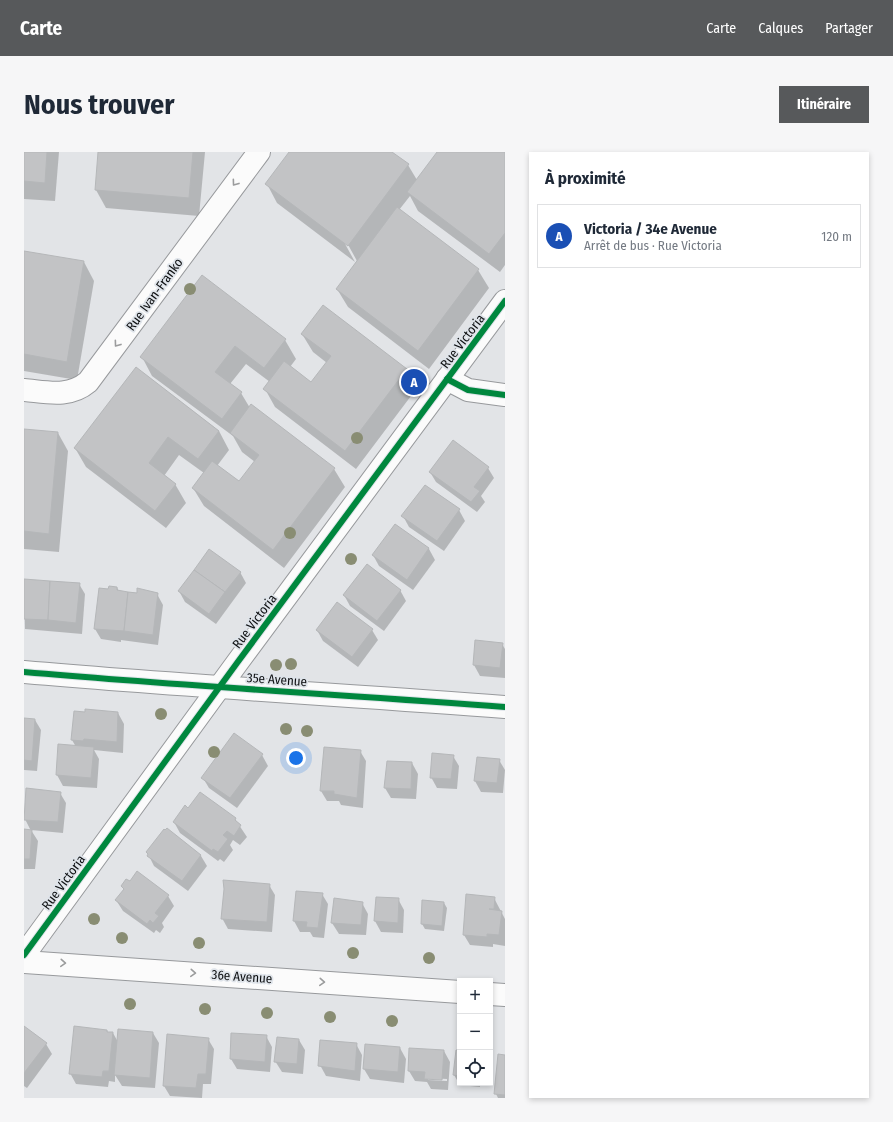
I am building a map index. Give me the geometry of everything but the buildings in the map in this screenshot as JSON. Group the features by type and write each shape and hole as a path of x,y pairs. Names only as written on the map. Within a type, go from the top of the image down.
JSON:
{"street":[{"name":"Rue Ivan-Franko","path":"24,390 65,393 75,390 88,382 259,152"},
{"name":"Rue Victoria","path":"24,955 218,688 505,301"},
{"path":"447,379 468,390 505,395"},
{"name":"35e Avenue","path":"24,672 218,688 256,688 505,707"},
{"name":"36e Avenue","path":"24,962 457,992"},
{"path":"493,994 505,995"}],"cycle path":[{"path":"24,955 237,663 505,301"},
{"path":"447,379 468,390 505,395"},
{"path":"24,672 144,682 505,707"}],"place":[{"name":"Victoria / 34e Avenue","path":"414,382"}]}
